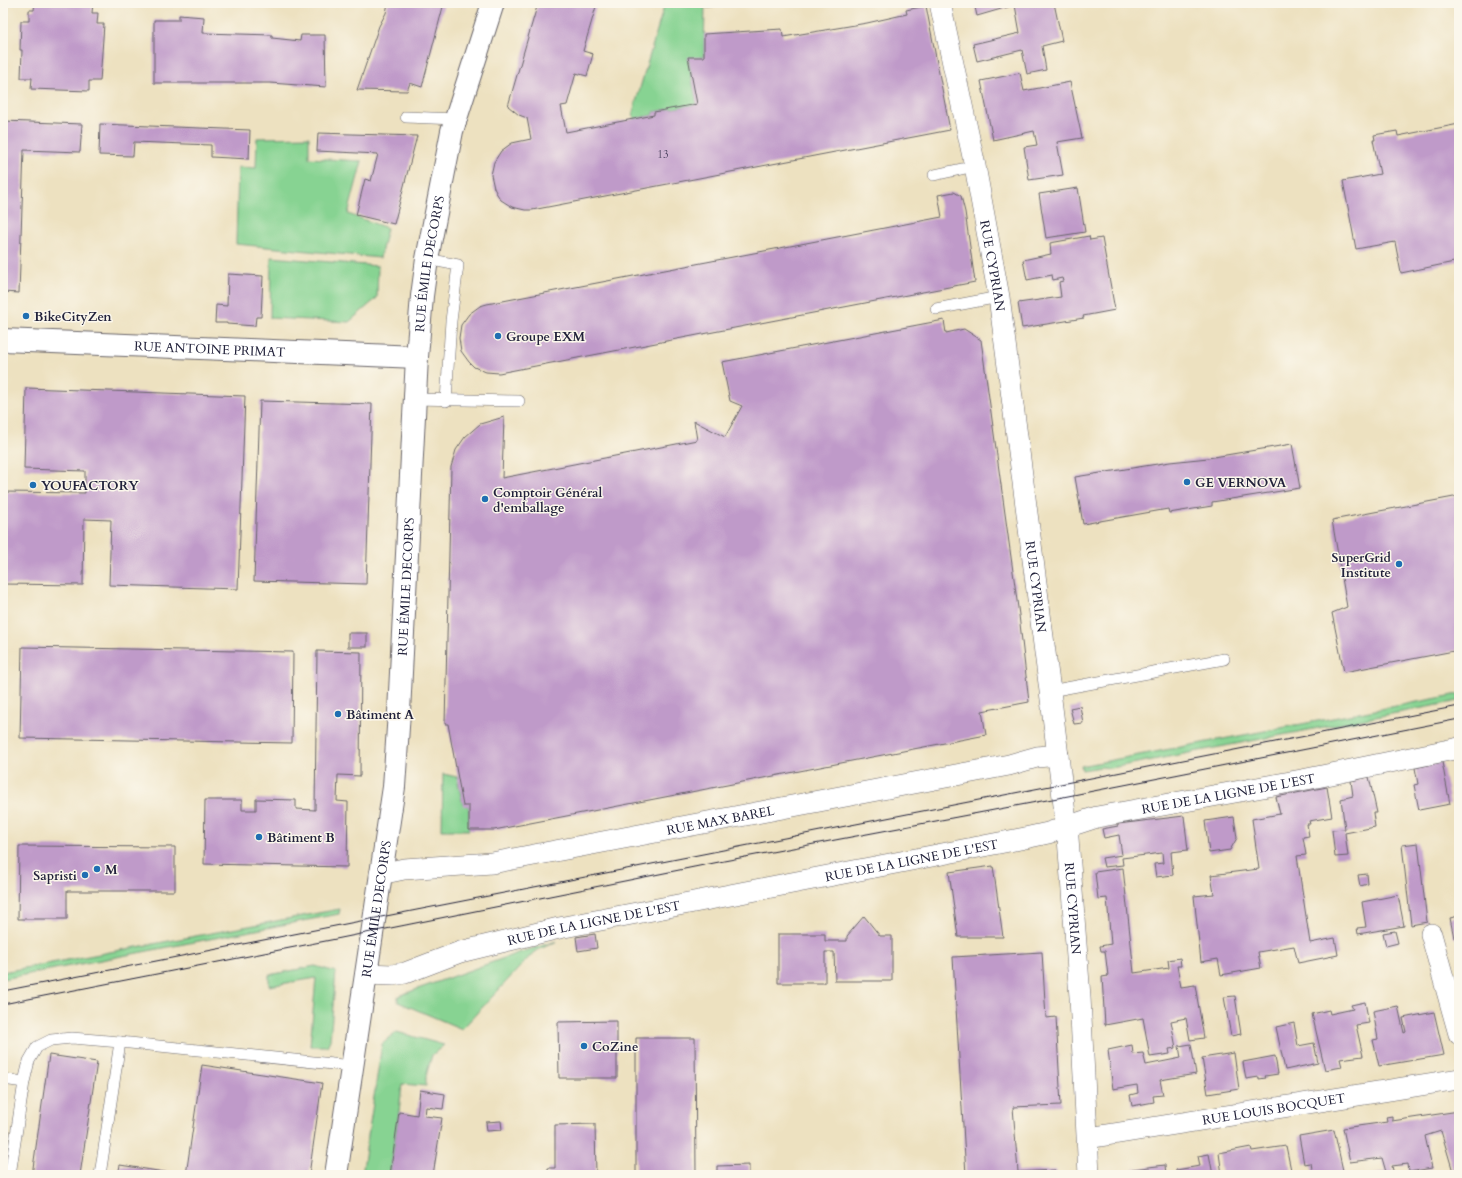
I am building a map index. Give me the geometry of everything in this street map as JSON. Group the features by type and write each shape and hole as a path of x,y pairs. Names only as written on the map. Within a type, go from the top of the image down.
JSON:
{"street":[{"name":"RUE ÉMILE DECORPS","path":"336,1175 394,787 414,399 421,303 427,259 452,131 493,3"},
{"name":"RUE CYPRIAN","path":"940,3 975,166 999,297 1050,691 1066,827 1080,990 1089,1175"},
{"name":"RUE ANTOINE PRIMAT","path":"3,340 417,357"},
{"name":"RUE DE LA LIGNE DE L'EST","path":"366,974 392,975 405,973 460,952 559,928 1025,838 1097,817 1307,779 1459,748"},
{"name":"RUE MAX BAREL","path":"380,874 404,869 492,862 1009,765 1037,757 1058,755"},
{"path":"1431,934 1459,1034"},
{"name":"RUE LOUIS BOCQUET","path":"1088,1138 1459,1079"}],"lane":[{"path":"406,117 456,119"},
{"path":"934,175 975,166"},
{"path":"427,259 458,265 451,321 446,401"},
{"path":"936,309 999,297"},
{"path":"414,399 446,401 519,401"},
{"path":"1050,691 1224,660"},
{"path":"10,1175 28,1061 37,1047 51,1040 72,1038 120,1042 352,1066"},
{"path":"100,1175 120,1042"},
{"path":"3,1079 24,1082"}],"green space":[{"path":"665,3 705,3 704,57 688,58 697,104 654,112 654,115 634,119 633,112"},
{"path":"309,137 309,158 362,161 348,214 387,228 380,258 236,244 238,167 256,168 257,138"},
{"path":"271,257 378,266 377,298 349,322 270,318"},
{"path":"1459,694 1459,701 1111,768 1101,767 1082,770 1081,766"},
{"path":"443,774 457,777 463,805 469,806 469,830 442,830"},
{"path":"340,909 339,914 3,979 3,972"},
{"path":"557,941 534,952 462,1029 398,1002 398,996 518,953"},
{"path":"315,966 336,972 330,1040 327,1046 310,1046 316,978 269,986 269,975"},
{"path":"397,1032 444,1045 432,1055 426,1076 426,1086 402,1084 390,1175 362,1175 382,1044"}],"building":[{"path":"35,3 93,3 92,13 98,13 97,24 104,24 100,81 89,81 89,91 31,89 32,78 21,78 21,21 29,21 29,10 34,10"},
{"path":"388,3 444,3 422,87 410,83 407,91 357,90 379,26 386,13"},
{"path":"538,3 597,3 583,51 593,54 587,76 576,73 567,105 561,106 566,132 654,115 654,112 697,104 688,57 704,57 704,34 782,29 783,37 867,23 907,14 906,10 926,6 950,130 532,210 512,207 501,200 497,194 491,175 494,162 501,151 512,143 531,139 527,118 519,115 508,106"},
{"path":"705,3 755,3 755,4 705,7"},
{"path":"974,3 1054,3 1062,41 1042,46 1046,70 1027,74 1022,50 977,61 973,44 1020,33 1015,5 977,16"},
{"path":"179,15 204,17 203,33 272,35 272,38 300,41 301,35 325,35 326,87 270,83 154,83 154,20 179,20"},
{"path":"1020,73 1024,91 1070,82 1082,138 1057,142 1063,175 1029,180 1024,147 1037,145 1034,131 993,140 981,81"},
{"path":"3,121 82,124 80,152 24,150 19,293 3,292"},
{"path":"100,124 250,130 249,159 211,157 211,145 134,142 133,156 99,155"},
{"path":"1459,124 1459,261 1401,273 1395,242 1356,249 1343,181 1380,174 1373,140 1375,140 1374,135 1397,131 1398,136"},
{"path":"318,133 417,136 394,224 356,215 365,179 371,181 378,154 317,151"},
{"path":"1078,188 1085,232 1046,238 1039,194"},
{"path":"954,192 961,196 965,212 975,282 499,373 486,372 474,367 461,351 459,338 461,325 469,314 480,306 942,217 938,195"},
{"path":"1089,236 1090,240 1102,238 1115,310 1083,316 1084,318 1022,328 1018,303 1061,297 1059,282 1063,281 1062,278 1053,280 1052,275 1027,280 1023,260 1051,254 1050,243"},
{"path":"228,274 263,276 261,317 256,317 255,326 215,323 216,305 227,306"},
{"path":"944,320 946,333 964,329 981,340 1019,615 1029,702 982,711 986,735 494,830 469,830 469,806 463,806 448,724 445,724 451,467 456,450 465,437 480,424 504,417 502,478 697,440 694,421 725,437 742,406 730,401 722,362"},
{"path":"26,388 245,396 238,589 109,585 111,520 84,519 83,585 3,584 3,492 85,493 85,471 24,469"},
{"path":"260,401 372,404 366,584 254,581"},
{"name":"GE VERNOVA","path":"1292,444 1300,488 1212,502 1212,506 1169,513 1168,509 1083,524 1075,477 1170,462 1208,458"},
{"name":"SuperGrid Institute","path":"1459,496 1459,650 1344,672 1332,613 1347,607 1332,520"},
{"path":"348,633 367,633 367,647 348,647"},
{"path":"22,647 293,652 292,743 20,738"},
{"path":"317,651 361,652 360,776 338,775 337,801 348,802 347,867 204,864 205,800 242,800 242,810 256,810 256,799 296,800 296,809 315,810"},
{"path":"1080,706 1083,723 1074,724 1070,708"},
{"path":"1459,760 1459,787 1458,788 1455,761"},
{"path":"1442,762 1450,804 1419,810 1414,785 1418,784 1415,768"},
{"path":"1369,777 1377,813 1373,813 1375,827 1345,833 1348,856 1335,857 1332,830 1345,829 1341,799 1353,796 1351,781"},
{"path":"1327,787 1332,817 1309,821 1310,824 1307,824 1309,836 1303,837 1306,855 1297,856 1310,943 1335,938 1338,955 1298,963 1294,946 1258,952 1261,968 1221,975 1218,959 1201,962 1194,896 1214,894 1211,875 1259,869 1252,819 1280,814 1276,797"},
{"path":"1184,816 1188,850 1171,852 1173,875 1156,877 1154,864 1163,863 1162,853 1122,858 1123,865 1104,867 1102,858 1122,855 1119,835 1104,838 1102,829 1118,826 1118,824"},
{"path":"1234,817 1237,838 1230,850 1209,853 1205,821"},
{"path":"1418,843 1427,922 1411,925 1402,845"},
{"name":"M","path":"19,846 175,847 175,891 67,891 67,919 18,919"},
{"path":"993,866 1003,937 958,937 949,872"},
{"path":"1123,868 1134,973 1169,968 1168,960 1180,958 1181,966 1177,966 1181,987 1195,985 1204,1038 1190,1040 1186,1018 1171,1021 1176,1048 1169,1049 1170,1054 1150,1057 1143,1018 1105,1025 1102,977 1108,976 1105,951 1101,951 1100,946 1111,944 1107,898 1098,899 1095,872"},
{"path":"1367,874 1368,884 1360,886 1358,875"},
{"path":"1398,895 1404,926 1358,934 1357,928 1366,927 1362,902"},
{"path":"864,916 880,936 892,936 892,981 835,981 834,952 825,952 825,983 778,983 778,934 825,934 825,941 847,941 847,936"},
{"path":"1459,916 1459,947 1456,938 1454,938 1450,918"},
{"path":"1395,931 1398,943 1386,946 1383,933"},
{"path":"595,934 597,948 578,951 576,937"},
{"path":"1042,952 1046,1018 1056,1017 1061,1105 1013,1107 1018,1172 1055,1170 1056,1175 966,1175 953,957"},
{"path":"1235,996 1241,1034 1231,1036 1224,997"},
{"path":"1365,1002 1369,1023 1356,1025 1363,1056 1340,1059 1342,1067 1325,1070 1312,1014 1329,1010 1330,1014 1353,1009 1351,1005"},
{"path":"1398,1006 1404,1033 1406,1032 1403,1018 1434,1012 1444,1055 1379,1066 1373,1040 1378,1039 1373,1011"},
{"path":"617,1021 617,1078 559,1078 558,1022"},
{"path":"1294,1023 1298,1046 1314,1043 1318,1063 1285,1070 1276,1027"},
{"path":"636,1038 695,1038 696,1175 636,1175"},
{"path":"1191,1044 1196,1074 1160,1080 1163,1095 1153,1096 1154,1102 1132,1106 1130,1095 1138,1093 1137,1085 1113,1089 1108,1050 1132,1045 1133,1054 1143,1053 1146,1065 1181,1058 1179,1046"},
{"path":"1234,1053 1239,1089 1208,1094 1202,1058"},
{"path":"49,1055 97,1062 80,1175 32,1175"},
{"path":"1275,1056 1278,1074 1265,1076 1266,1078 1259,1079 1259,1077 1246,1079 1243,1062"},
{"path":"202,1065 322,1083 309,1175 186,1175"},
{"path":"420,1090 445,1094 443,1109 426,1107 425,1116 442,1118 433,1175 390,1175 399,1112 417,1115"},
{"path":"1459,1111 1459,1175 1454,1175 1441,1131 1425,1136 1432,1168 1409,1172 1408,1164 1392,1166 1394,1175 1371,1175 1386,1172 1382,1158 1350,1162 1343,1128 1387,1122 1386,1117 1392,1116 1392,1121"},
{"path":"501,1121 502,1130 487,1131 486,1122"},
{"path":"595,1124 596,1175 548,1175 548,1168 555,1168 555,1125"},
{"path":"1334,1130 1344,1175 1313,1175 1311,1163 1304,1164 1299,1136"},
{"path":"1286,1146 1292,1175 1222,1175 1219,1153 1251,1147 1252,1151"},
{"path":"1209,1154 1213,1175 1176,1175 1176,1170 1200,1166 1198,1156"},
{"path":"120,1165 177,1174 177,1175 118,1175"},
{"path":"749,1165 749,1175 717,1175 717,1166"},
{"path":"1165,1165 1166,1175 1125,1175 1124,1172 1133,1171 1133,1169"}],"tram line":[{"path":"3,991 1459,706"},
{"path":"3,1004 724,861 1063,797 1459,719"}],"place":[{"name":"BikeCityZen","path":"26,316"},
{"name":"Groupe EXM","path":"498,336"},
{"name":"GE VERNOVA","path":"1187,482"},
{"name":"YOUFACTORY","path":"33,485"},
{"name":"Comptoir Général d'emballage","path":"485,499"},
{"name":"SuperGrid Institute","path":"1399,564"},
{"name":"Bâtiment A","path":"338,714"},
{"name":"Bâtiment B","path":"259,837"},
{"name":"M","path":"97,869"},
{"name":"Sapristi","path":"85,875"},
{"name":"CoZine","path":"584,1046"}]}
